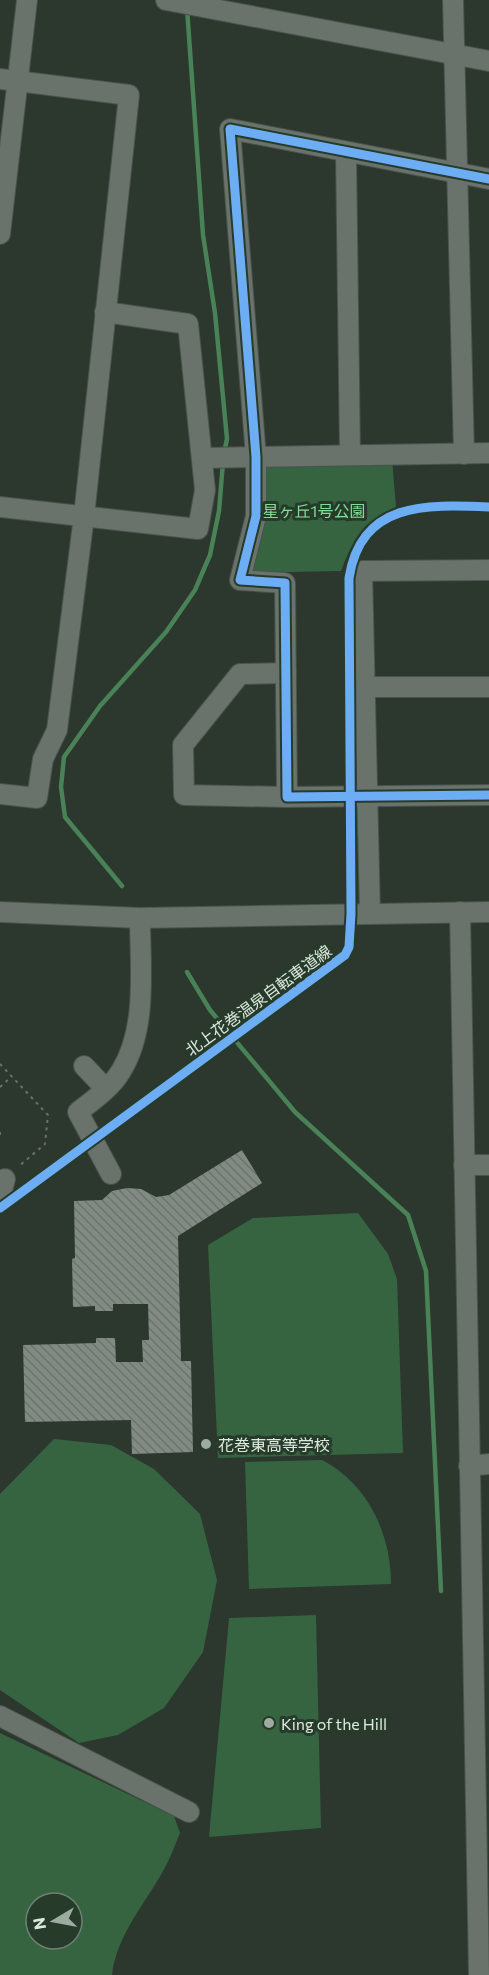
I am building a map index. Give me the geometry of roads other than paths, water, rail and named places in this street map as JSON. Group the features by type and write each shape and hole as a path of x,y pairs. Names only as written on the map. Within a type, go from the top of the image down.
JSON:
{"street":[{"path":"0,234 9,80 27,0"},
{"path":"166,0 489,61"},
{"path":"453,0 464,454"},
{"path":"0,794 37,798 44,759 57,730 84,516 129,95 9,80"},
{"path":"287,797 285,582 240,580 256,516 256,457 230,129 489,179"},
{"path":"346,153 350,455"},
{"path":"0,507 198,529 205,490 188,324 105,312"},
{"path":"203,458 489,453"},
{"path":"370,914 362,571 489,570"},
{"path":"286,673 240,674 183,745 184,795 287,797 489,795"},
{"path":"364,687 489,687"},
{"path":"0,912 140,918 489,912"},
{"path":"460,912 479,1975"},
{"path":"111,1174 78,1112 121,1072 134,1038 140,1004 140,918"},
{"path":"84,1066 105,1088"},
{"path":"464,1165 489,1165"},
{"path":"469,1466 489,1464"},
{"path":"0,1716 189,1812"}],"waterway":[{"path":"187,8 203,235 215,313 227,439 224,453"},
{"path":"122,886 65,817 61,787 64,757 100,706 166,632 195,590 210,555 219,511 223,462"},
{"path":"187,972 210,1010 295,1112 408,1215 426,1271 441,1591"}],"place":[{"name":"花巻東高等学校","path":"206,1444"},
{"name":"King of the Hill","path":"269,1723"}],"park label":[{"name":"星ヶ丘1号公園","path":"314,510"}]}
